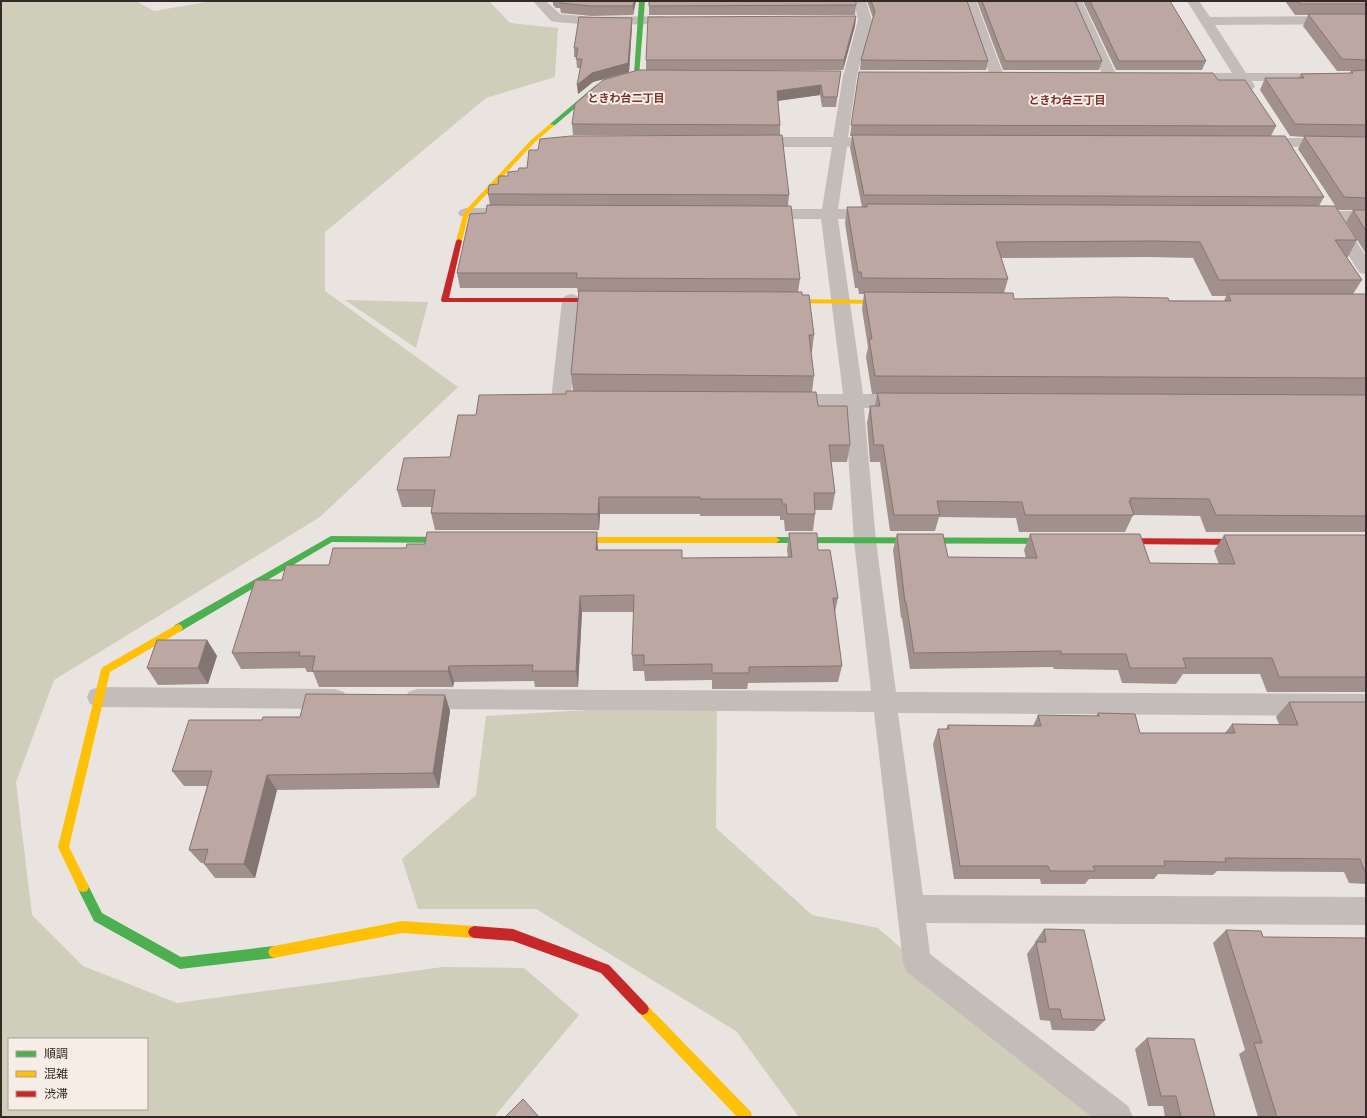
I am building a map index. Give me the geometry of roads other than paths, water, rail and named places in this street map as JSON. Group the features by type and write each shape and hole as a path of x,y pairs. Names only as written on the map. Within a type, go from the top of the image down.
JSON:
{"street":[{"path":"539,1 556,18 592,22 672,20"},
{"path":"637,75 642,1"},
{"path":"970,1 997,76"},
{"path":"1076,1 1110,76"},
{"path":"1193,1 1254,96"},
{"path":"858,14 841,142 829,214 854,401 865,541 917,962 1117,1117"},
{"path":"1206,21 1366,20"},
{"path":"618,300 445,300 466,213 533,142 598,86 637,75 653,75"},
{"path":"981,76 1012,76"},
{"path":"1095,76 1126,76"},
{"path":"1172,76 1366,77"},
{"path":"1276,130 1293,156"},
{"path":"533,142 556,142"},
{"path":"738,142 872,142"},
{"path":"1245,143 1366,143"},
{"path":"1292,216 1327,209 1366,216"},
{"path":"1327,209 1366,269"},
{"path":"466,213 529,213"},
{"path":"750,214 893,214"},
{"path":"571,300 561,400 600,400"},
{"path":"769,301 905,302"},
{"path":"767,401 926,402"},
{"path":"466,540 331,539 106,670 63,847 98,917 180,964 291,950 402,927 513,935 605,968 746,1117"},
{"path":"554,540 1064,541"},
{"path":"1104,541 1255,542"},
{"path":"99,697 353,699"},
{"path":"393,699 1366,705"},
{"path":"911,909 1366,911"}],"district":[{"name":"ときわ台二丁目","path":"626,98"},
{"name":"ときわ台三丁目","path":"1067,100"}]}
